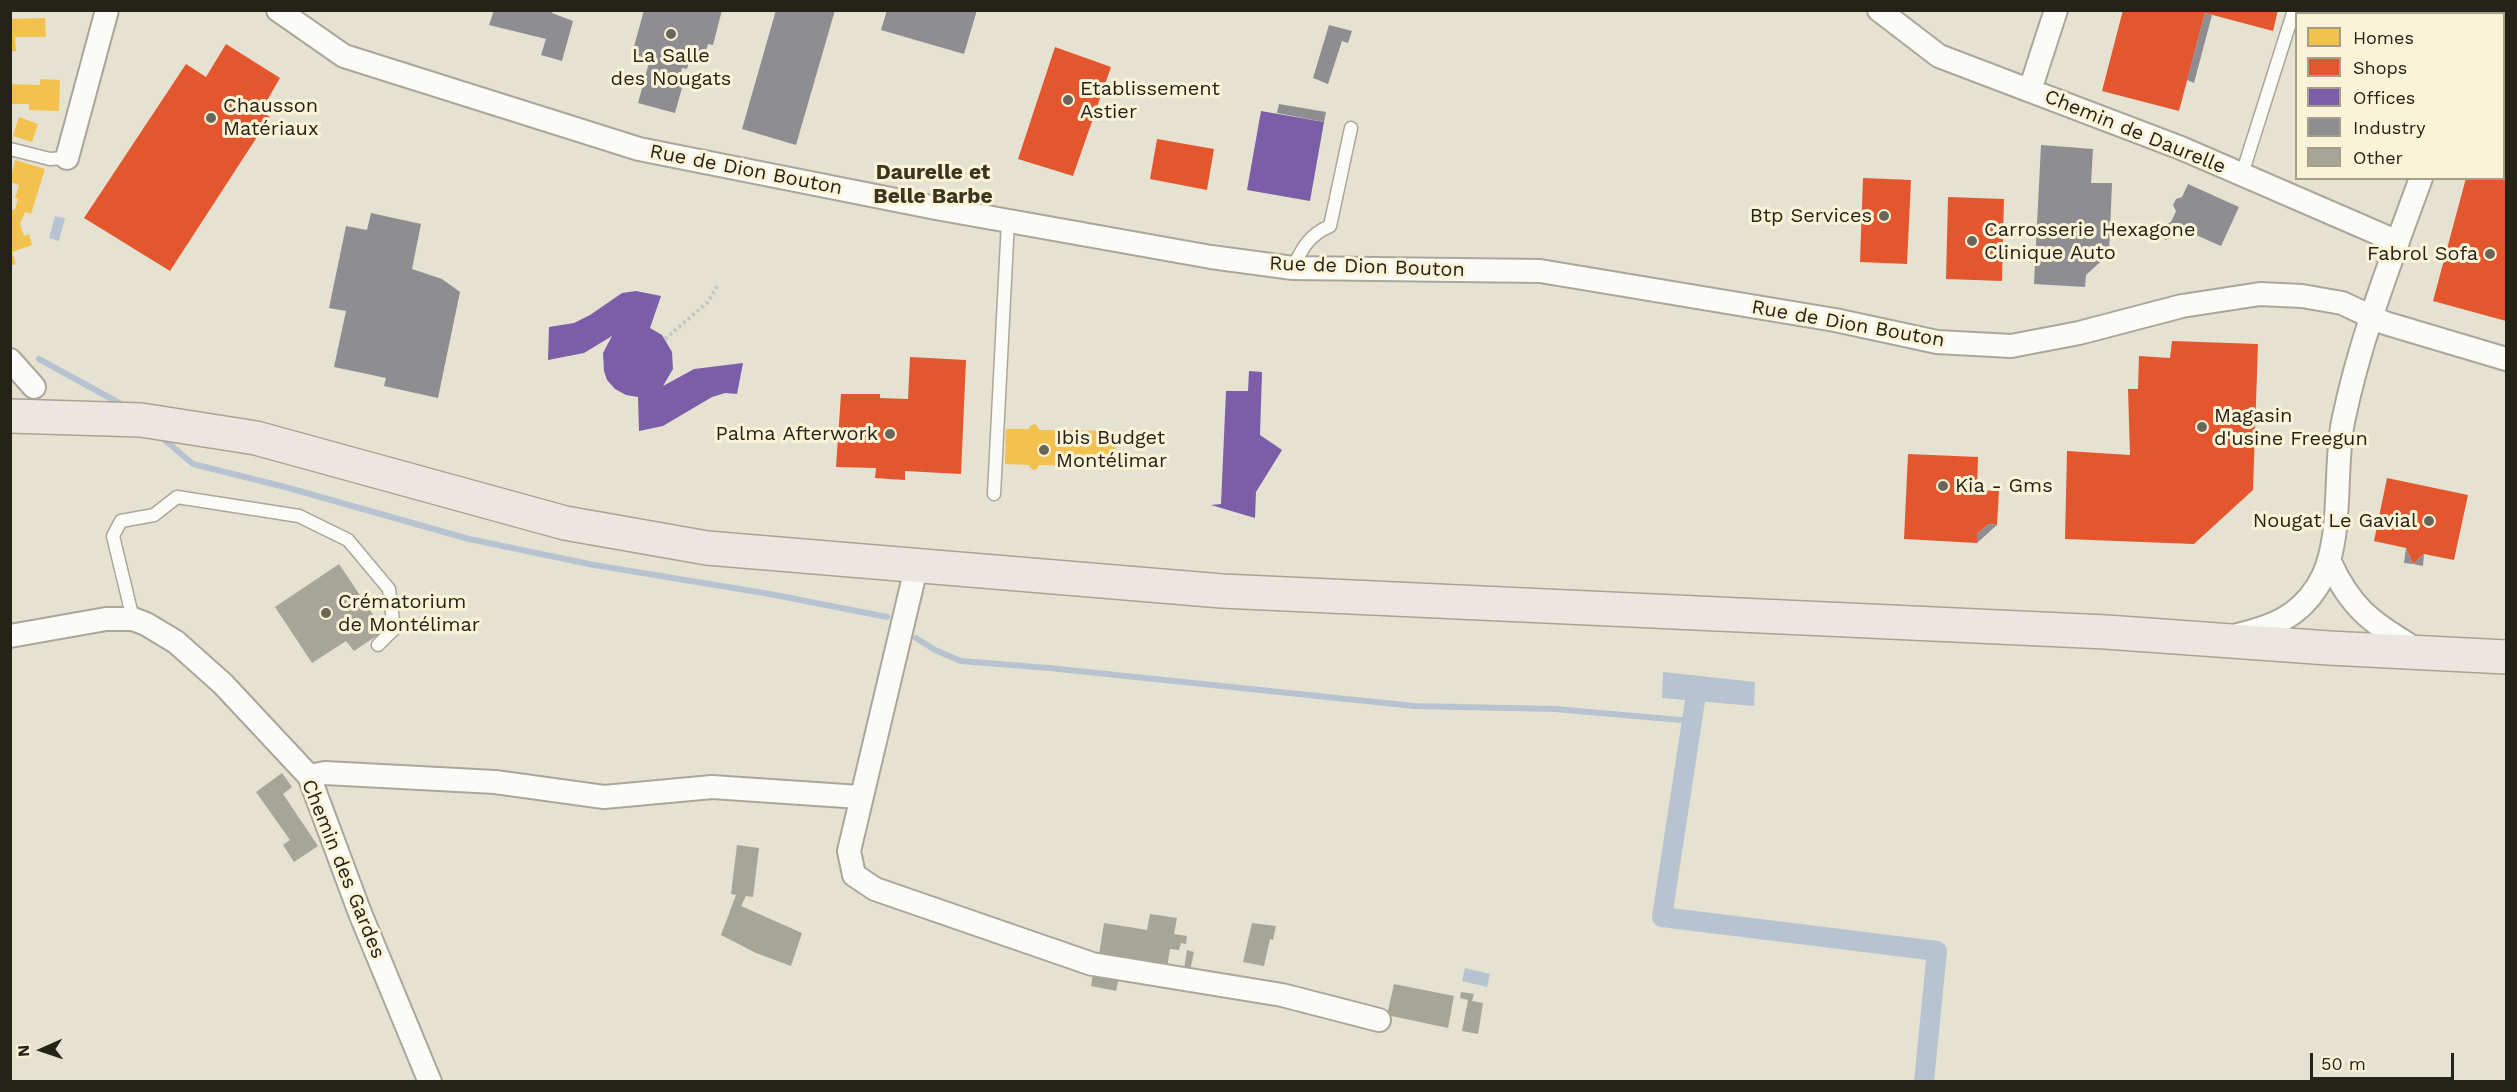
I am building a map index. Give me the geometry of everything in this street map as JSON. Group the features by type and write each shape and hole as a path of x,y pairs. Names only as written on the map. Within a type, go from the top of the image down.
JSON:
{"main road":[{"path":"10,416 141,420 256,438 565,523 707,548 1222,591 2083,631 2506,657"}],"street":[{"path":"67,158 107,10"},
{"name":"Rue de Dion Bouton","path":"278,10 344,56 639,149 1211,257 1293,268 1540,271 1835,320 1937,342 2012,346 2079,333 2182,306 2260,294 2302,296 2342,303 2385,323 2506,359"},
{"name":"Chemin de Daurelle","path":"1879,10 1939,56 2181,148 2398,242"},
{"path":"2030,90 2056,10"},
{"path":"2218,640 2266,628 2300,609 2318,586 2330,562 2343,423 2371,316 2420,180"},
{"path":"10,360 34,387"},
{"path":"2330,562 2340,583 2365,616 2421,653"},
{"path":"917,564 849,851 854,875 875,889 1092,964 1282,995 1379,1020"},
{"path":"10,636 106,619 133,619"},
{"name":"Chemin des Gardes","path":"133,619 176,642 223,684 309,776 360,913 430,1082"},
{"path":"309,776 325,773 495,782 604,797 712,787 860,797"}],"lane":[{"path":"2242,174 2294,10"},
{"path":"1293,268 1302,247 1315,233 1330,226 1351,128"},
{"path":"10,149 50,159 67,158"},
{"path":"994,494 1008,220"},
{"path":"133,619 113,536 121,520 154,515 177,496 299,516 348,540 389,589 394,629 378,645"}],"path":[{"path":"665,339 708,302 718,285"}],"water":[{"path":"55,216 65,218 59,241 49,238"},
{"path":"1663,672 1755,682 1754,706 1662,698"},
{"path":"1465,968 1490,974 1487,987 1462,981"}],"building: Homes":[{"path":"45,18 46,37 15,37 16,51 10,52 10,19"},
{"path":"40,79 60,80 59,111 29,110 29,104 10,104 10,84 40,85"},
{"path":"19,117 38,124 32,142 13,136"},
{"path":"15,160 45,169 31,214 25,212 20,224 24,236 29,234 32,245 12,252 16,264 10,266 10,211 15,209 18,199 15,198 19,185 10,182"},
{"path":"1035,424 1040,430 1116,431 1115,467 1039,465 1033,470 1028,465 1005,464 1006,429 1029,429"}],"building: Shops":[{"path":"2123,10 2278,10 2273,31 2205,13 2179,111 2102,91"},
{"path":"226,44 280,78 261,111 270,117 170,271 84,218 186,64 206,77"},
{"path":"1055,47 1111,67 1073,176 1018,159"},
{"path":"2505,108 2506,321 2433,301 2465,180 2505,180"},
{"path":"1157,139 1214,149 1207,190 1150,179"},
{"path":"1863,178 1911,180 1907,264 1860,262"},
{"path":"1948,197 2004,199 2002,281 1946,279"},
{"path":"2172,341 2258,344 2253,490 2194,544 2065,539 2067,451 2130,455 2128,389 2138,389 2139,356 2170,358"},
{"path":"910,357 966,360 961,474 905,471 905,480 875,478 876,468 836,467 841,394 880,394 880,398 908,399"},
{"path":"1908,454 1978,457 1977,490 1999,491 1997,525 1989,524 1977,534 1977,543 1904,539"},
{"path":"2387,478 2468,495 2454,560 2424,554 2413,564 2406,548 2374,541"}],"building: Offices":[{"path":"1261,111 1324,122 1310,201 1247,190"},
{"path":"636,291 661,296 650,328 662,335 672,352 673,369 663,386 694,369 743,363 737,394 725,393 712,397 663,426 639,431 638,397 626,395 615,389 607,380 604,371 603,353 612,336 584,353 548,360 549,327 574,323 622,293"},
{"path":"1249,371 1262,372 1260,435 1282,450 1256,492 1255,518 1211,505 1221,504 1226,391 1248,391"}],"building: Industry":[{"path":"494,10 553,10 552,13 573,21 562,61 541,55 546,39 489,25"},
{"path":"644,10 722,10 713,45 708,44 706,51 700,57 690,58 687,69 682,68 680,76 685,77 675,113 638,103 650,59 632,54"},
{"path":"776,10 835,10 796,145 742,129"},
{"path":"887,10 977,10 964,54 881,30"},
{"path":"2205,13 2212,15 2194,83 2187,80"},
{"path":"1329,25 1352,31 1348,43 1342,41 1328,84 1313,78"},
{"path":"1279,104 1326,112 1324,122 1277,113"},
{"path":"2041,145 2093,149 2091,183 2112,183 2109,254 2086,275 2085,287 2034,284"},
{"path":"2188,184 2239,207 2221,246 2187,231 2165,240 2159,227 2171,222 2176,211 2173,205 2176,199 2182,197"},
{"path":"371,213 421,224 412,269 442,279 460,292 438,398 384,386 386,378 334,367 346,311 329,308 346,226 367,230"},
{"path":"1989,524 1997,525 1977,543 1977,534"},
{"path":"2406,548 2413,564 2404,563"},
{"path":"2424,554 2423,566 2413,564"}],"building: Other":[{"name":"Crématorium de Montélimar","path":"339,564 384,631 354,651 346,641 312,663 275,607"},
{"path":"282,773 292,787 283,794 318,846 294,862 283,845 290,840 256,792"},
{"path":"737,845 759,848 753,897 746,896 741,906 802,933 791,966 756,953 721,935 736,895 731,894"},
{"path":"1150,914 1177,918 1174,934 1187,936 1186,944 1181,943 1179,950 1170,949 1167,967 1099,955 1104,923 1147,930"},
{"path":"1252,923 1276,926 1273,940 1270,939 1264,966 1243,962"},
{"path":"1187,950 1194,952 1190,971 1184,969"},
{"path":"1093,973 1119,978 1116,991 1091,986"},
{"path":"1394,984 1454,996 1448,1028 1387,1015"},
{"path":"1461,992 1474,994 1472,1001 1483,1003 1478,1034 1462,1031 1468,1000 1460,998"}],"waterway":[{"path":"39,359 121,404"},
{"path":"160,436 193,464 285,487 469,539 594,565 770,594 887,617"},
{"path":"916,638 935,650 961,661 1414,706 1555,709 1692,721"},
{"path":"1695,701 1662,917 1937,951 1924,1082"}],"place":[{"name":"La Salle des Nougats","path":"671,34"},
{"name":"Etablissement Astier","path":"1068,100"},
{"name":"Chausson Matériaux","path":"211,118"},
{"name":"Btp Services","path":"1884,216"},
{"name":"Carrosserie Hexagone Clinique Auto","path":"1972,241"},
{"name":"Fabrol Sofa","path":"2490,254"},
{"name":"Magasin d'usine Freegun","path":"2202,427"},
{"name":"Palma Afterwork","path":"890,434"},
{"name":"Ibis Budget Montélimar","path":"1044,450"},
{"name":"Kia - Gms","path":"1943,486"},
{"name":"Nougat Le Gavial","path":"2429,521"},
{"name":"Crématorium de Montélimar","path":"326,613"}],"district":[{"name":"Daurelle et Belle Barbe","path":"933,185"}]}
